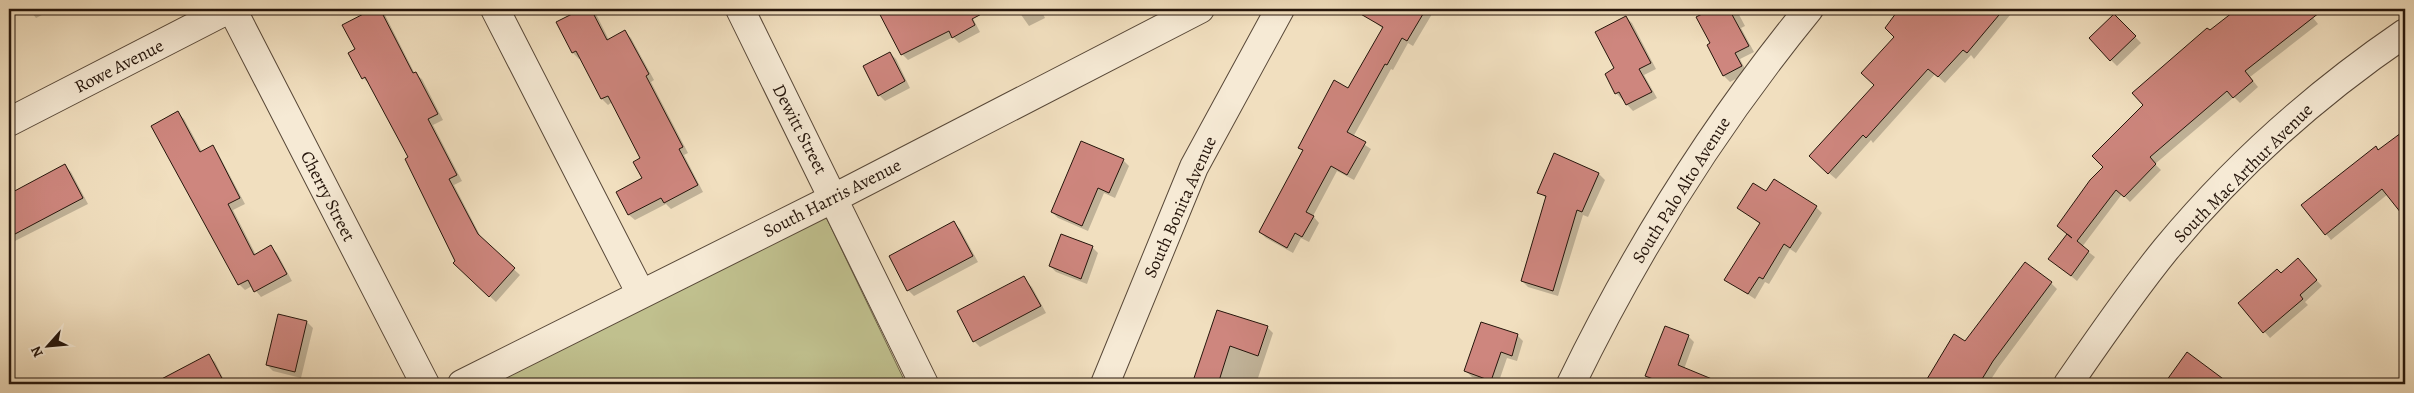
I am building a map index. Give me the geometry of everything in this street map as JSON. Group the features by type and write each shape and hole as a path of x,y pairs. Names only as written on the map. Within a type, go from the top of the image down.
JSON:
{"street":[{"name":"Rowe Avenue","path":"9,122 231,9"},
{"name":"Cherry Street","path":"231,9 425,384"},
{"path":"495,9 641,294"},
{"name":"Dewitt Street","path":"740,9 924,384"},
{"name":"South Harris Avenue","path":"462,384 834,198 1200,9"},
{"name":"South Bonita Avenue","path":"1105,384 1194,167 1280,9"},
{"name":"South Palo Alto Avenue","path":"1571,384 1621,288 1682,185 1741,96 1809,9"},
{"name":"South Mac Arthur Avenue","path":"2068,384 2166,249 2210,201 2318,98 2405,33"}],"green space":[{"path":"826,217 906,384 493,384"}],"building":[{"path":"373,9 380,9 413,73 416,72 438,114 428,119 457,175 449,179 478,234 515,268 489,297 453,263 455,261 405,159 408,157 365,77 362,79 348,53 355,49 342,25"},
{"path":"582,9 591,9 607,40 625,30 649,74 646,76 683,147 679,149 698,185 664,203 661,198 628,215 616,192 642,178 633,162 640,158 608,96 601,99 576,51 572,53 556,22"},
{"path":"877,9 991,9 972,19 975,25 952,38 949,31 901,55"},
{"path":"1352,9 1426,9 1407,41 1402,38 1387,65 1385,64 1347,132 1366,142 1347,175 1331,166 1306,212 1314,216 1302,237 1295,233 1287,248 1259,232 1303,150 1298,148 1334,80 1348,88 1383,27"},
{"path":"1712,9 1729,9 1749,46 1735,53 1742,66 1723,76 1707,45 1710,43 1696,17"},
{"path":"1899,9 2004,9 1967,53 1963,50 1938,77 1928,69 1866,138 1863,135 1828,174 1809,156 1874,85 1861,73 1894,37 1885,28"},
{"path":"2237,9 2324,9 2245,71 2253,81 2233,98 2227,91 2150,157 2156,164 2124,197 2116,190 2077,241 2089,251 2071,276 2048,259 2067,234 2057,226 2090,180 2103,167 2092,156 2143,105 2132,93 2207,28 2210,30"},
{"path":"2114,14 2136,36 2110,61 2089,38"},
{"path":"1626,16 1651,63 1639,69 1652,92 1626,105 1619,92 1615,94 1605,74 1614,68 1595,32"},
{"path":"890,52 905,81 878,96 863,66"},
{"path":"178,111 200,152 213,145 240,198 228,204 254,255 271,245 287,274 254,292 248,280 238,285 151,126"},
{"path":"2405,130 2405,218 2382,189 2325,235 2301,205 2376,146 2378,150"},
{"path":"1081,141 1124,159 1109,193 1098,188 1082,226 1051,212"},
{"path":"1554,153 1599,173 1582,212 1577,210 1553,291 1521,281 1546,196 1537,193"},
{"path":"65,164 83,198 15,234 9,222 9,194"},
{"path":"1774,179 1817,206 1790,248 1784,244 1763,279 1759,277 1748,294 1724,280 1760,223 1737,208 1753,183 1766,191"},
{"path":"954,221 973,256 907,291 889,256"},
{"path":"1061,234 1093,246 1081,279 1049,266"},
{"path":"2298,258 2317,280 2300,295 2303,299 2263,333 2238,303 2277,269 2281,273"},
{"path":"2025,262 2052,282 1993,361 1979,384 1924,384 1954,334 1965,341"},
{"path":"1024,276 1041,306 973,342 957,311"},
{"path":"1217,310 1268,326 1258,356 1230,346 1218,384 1192,384"},
{"path":"278,314 307,321 295,372 266,365"},
{"path":"1481,322 1518,334 1512,356 1501,352 1491,381 1464,371"},
{"path":"1665,326 1689,335 1678,365 1724,384 1667,384 1645,376"},
{"path":"2187,352 2230,384 2164,384"},
{"path":"209,354 225,384 152,384"}]}
